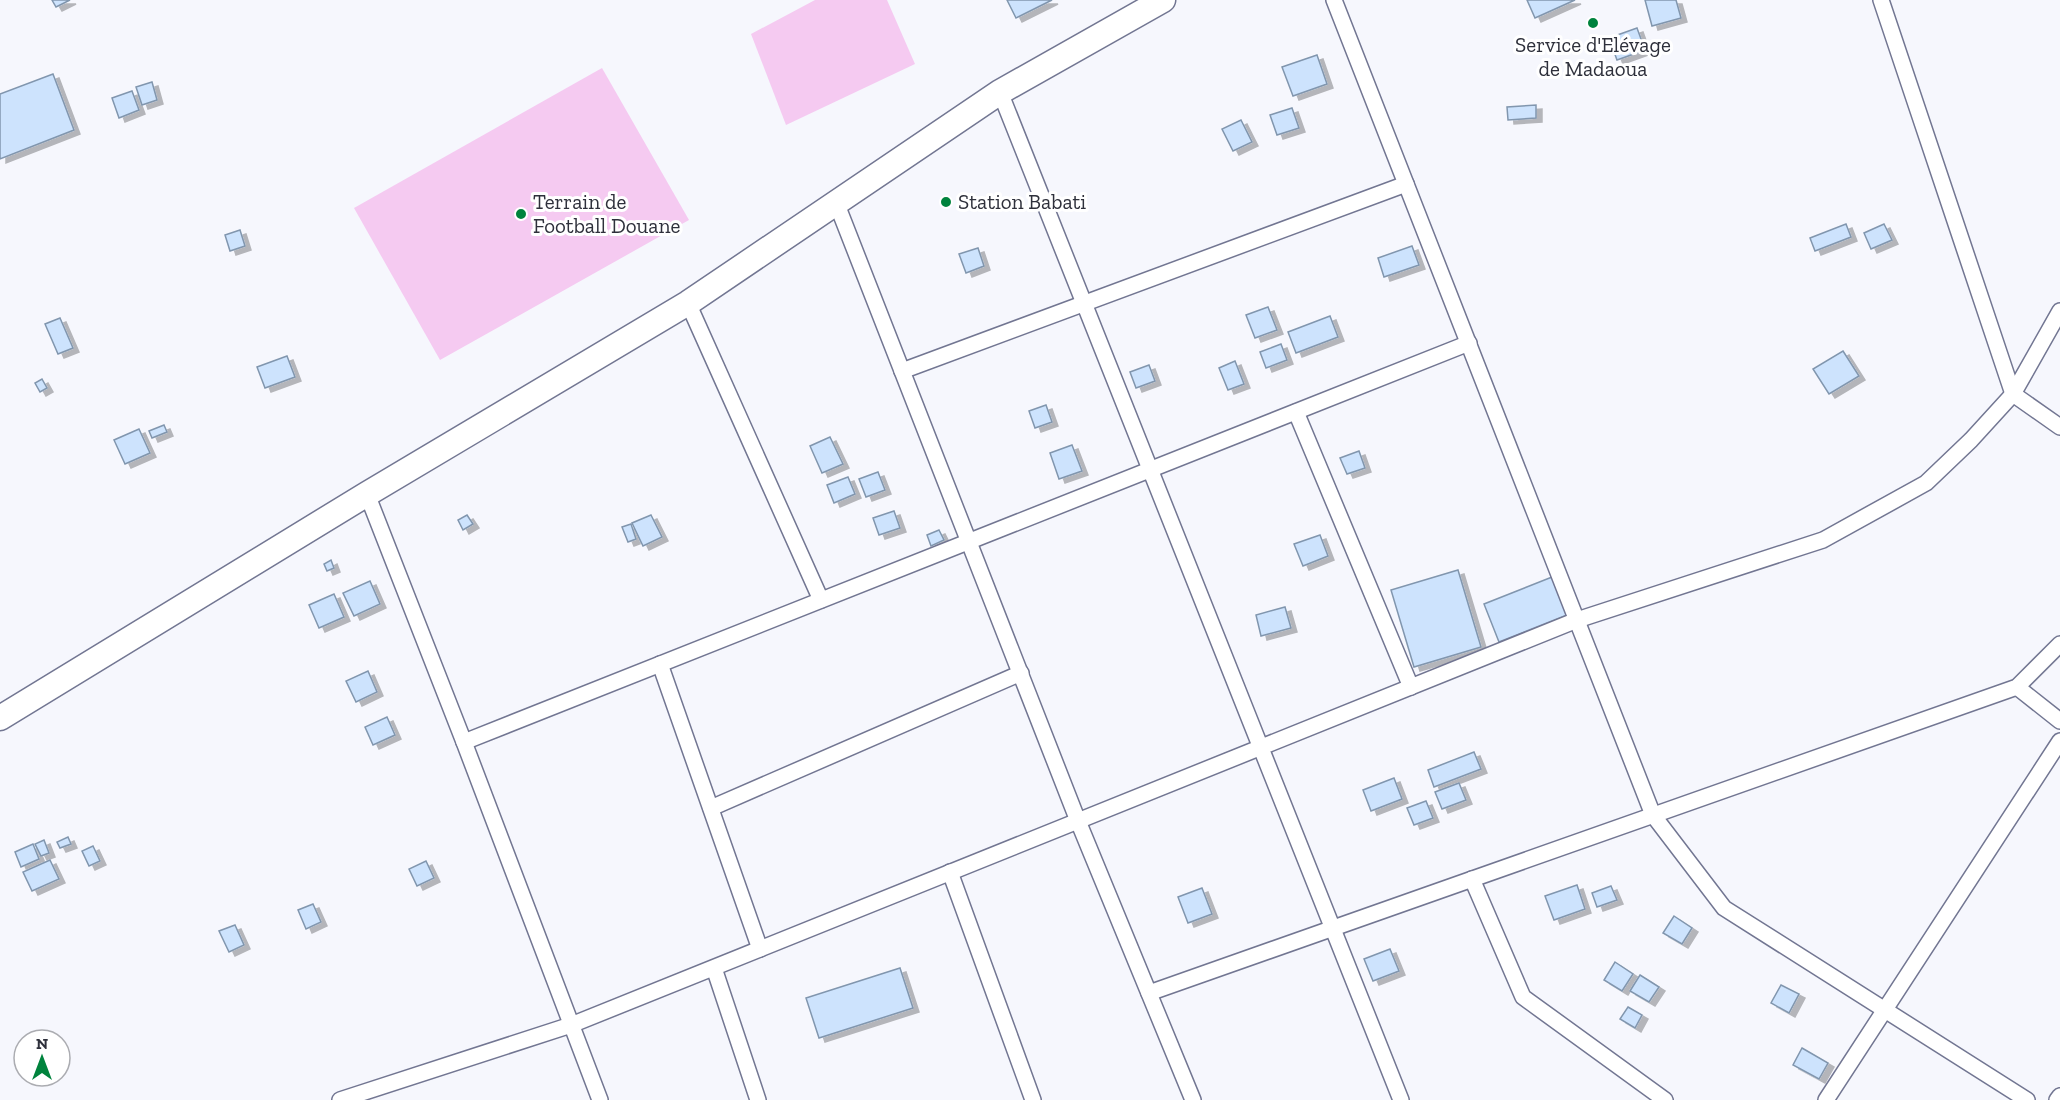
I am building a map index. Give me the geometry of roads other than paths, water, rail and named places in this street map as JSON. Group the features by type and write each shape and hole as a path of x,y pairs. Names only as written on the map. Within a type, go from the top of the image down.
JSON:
{"highway":[{"path":"0,718 367,494 688,303 1000,92 1163,0"}],"street":[{"path":"1334,0 1653,815 1724,908 2027,1100"},
{"path":"1881,0 2013,394 2060,427"},
{"path":"1000,92 1401,1100"},
{"path":"902,371 1406,184"},
{"path":"836,202 1078,821 1193,1100"},
{"path":"688,303 821,600"},
{"path":"340,1100 571,1025 1577,620 1823,540 1926,483 1971,440 2013,394 2060,311"},
{"path":"464,742 1468,343"},
{"path":"1296,411 1411,687"},
{"path":"367,494 600,1100"},
{"path":"1149,993 2017,687 2060,644"},
{"path":"660,664 760,949"},
{"path":"711,808 1021,673"},
{"path":"2017,687 2060,721"},
{"path":"1826,1100 2060,741"},
{"path":"950,872 1033,1100"},
{"path":"1472,879 1523,997 1665,1100"},
{"path":"714,968 758,1100"},
{"path":"2057,1100 2060,1096"}],"place":[{"name":"Service d'Elévage de Madaoua","path":"1593,23"},
{"name":"Station Babati","path":"946,202"},
{"name":"Terrain de Football Douane","path":"521,214"}]}
